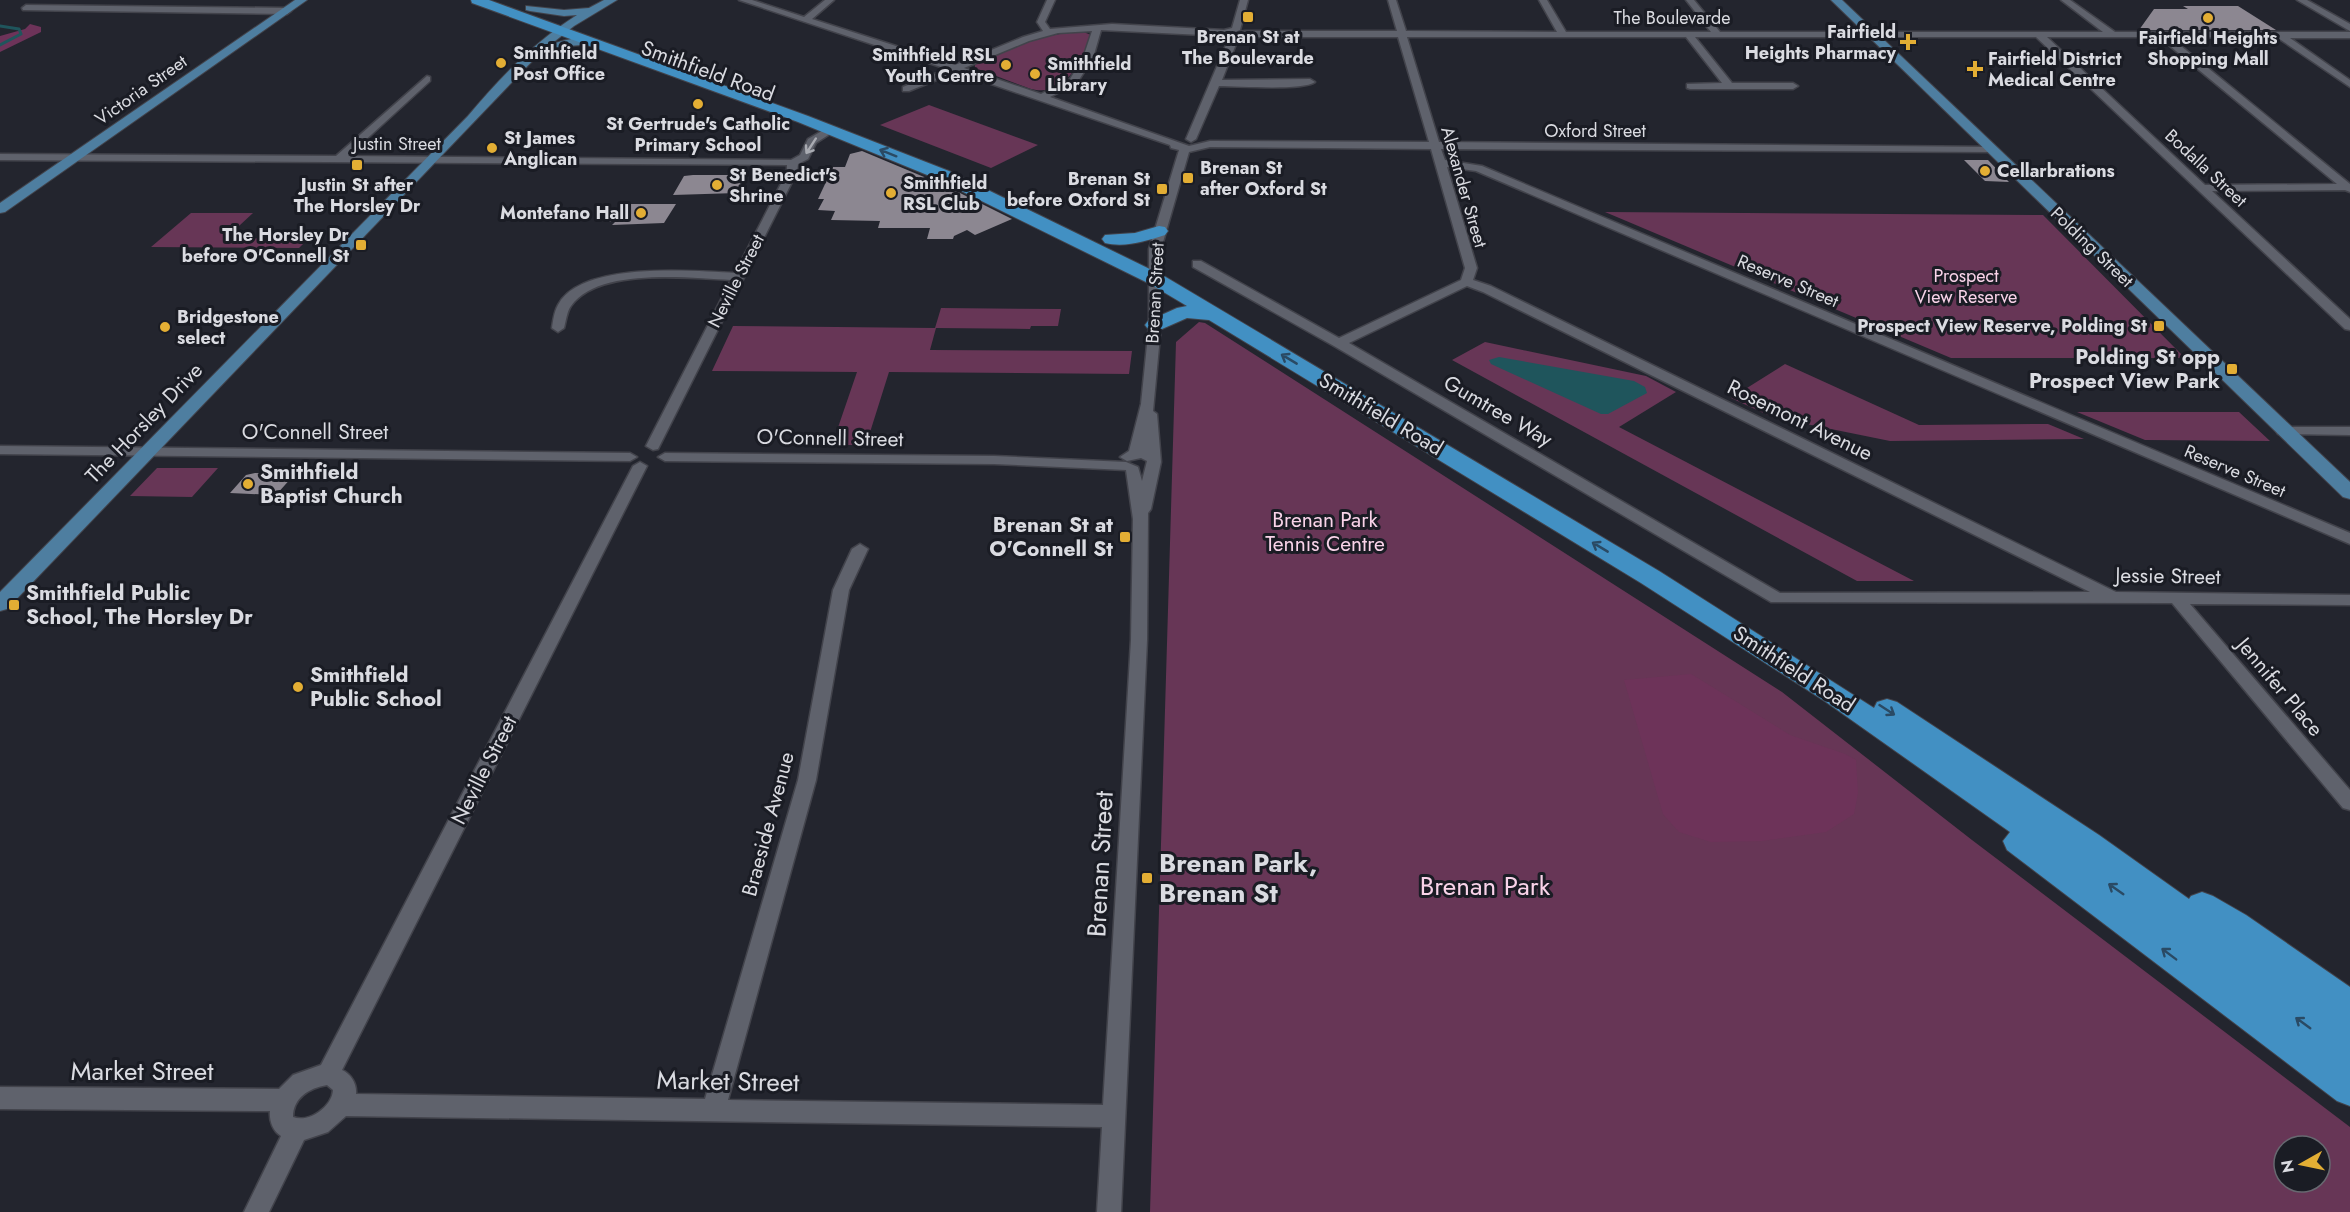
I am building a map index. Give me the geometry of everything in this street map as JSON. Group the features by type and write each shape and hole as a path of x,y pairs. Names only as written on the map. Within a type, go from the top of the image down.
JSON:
{"highway":[{"name":"Smithfield Road","path":"477,0 570,27 888,138 1067,218"},
{"name":"Smithfield Road","path":"507,0 570,27 594,42 831,130 942,175 1131,267 1157,271 1320,358 1675,572 1921,731 2223,952"},
{"path":"1037,226 1093,254 1131,267"},
{"name":"Smithfield Road","path":"1086,226 1111,239 1215,314 1650,577 1836,695 2223,952"},
{"path":"1111,239 1137,238 1159,231"},
{"path":"1155,325 1184,312 1215,314"},
{"path":"1650,577 1863,726 2350,1089"},
{"path":"1921,731 2235,925 2350,1006"},
{"path":"2223,952 2350,1030"},
{"path":"2223,952 2350,1058"}],"main road":[{"name":"Victoria Street","path":"0,199 283,7 302,0"},
{"name":"The Horsley Drive","path":"0,604 472,119 535,50 591,10 612,0"},
{"name":"The Horsley Drive","path":"472,119 506,92 570,27 624,0"},
{"name":"Polding Street","path":"1836,0 2350,493"},
{"name":"Victoria Street","path":"0,209 75,158 283,7"},
{"path":"530,8 564,13 591,10"},
{"path":"549,49 565,43 594,42"}],"street":[{"path":"128,9 143,0"},
{"name":"Oxford Street","path":"743,0 1188,144 1990,149"},
{"path":"806,20 830,0"},
{"path":"1048,32 1041,22 1051,0"},
{"name":"Brenan Street","path":"1141,519 1154,462 1148,404 1155,325 1157,271 1155,249 1188,144 1216,84 1235,34 1244,0"},
{"name":"Alexander Street","path":"1392,0 1471,268 1466,282"},
{"path":"1543,0 1563,34"},
{"path":"1690,0 1718,35"},
{"path":"2065,0 2113,35"},
{"path":"2301,0 2350,28"},
{"path":"26,8 283,7"},
{"path":"1041,98 1074,81 1088,57 1098,27"},
{"name":"The Boulevarde","path":"906,89 1048,32 1098,27 1235,34 2350,35"},
{"path":"1689,35 1729,86"},
{"name":"Bodalla Street","path":"2039,35 2350,326"},
{"path":"2161,35 2349,188"},
{"path":"2280,35 2350,84"},
{"path":"336,160 427,79"},
{"path":"1216,84 1310,82"},
{"path":"1690,86 1793,86"},
{"name":"Neville Street","path":"652,446 792,172 793,164 804,157 812,141 831,130"},
{"name":"Justin Street","path":"0,158 781,161 793,164"},
{"name":"Reserve Street","path":"1441,163 1478,168 2350,539"},
{"path":"2203,188 2349,188"},
{"name":"Gumtree Way","path":"1197,264 1339,343 1777,598"},
{"path":"558,328 558,315 565,303 578,292 608,279 637,274 739,277"},
{"path":"1339,343 1466,282"},
{"name":"Rosemont Avenue","path":"1466,282 1487,289 2115,598"},
{"name":"Brenan Street","path":"1109,1212 1139,640 1141,519 1131,462 1148,404"},
{"path":"2283,431 2350,431"},
{"path":"652,446 664,448 665,457 656,464 635,462 637,450 652,446"},
{"name":"O'Connell Street","path":"0,450 635,462"},
{"name":"O'Connell Street","path":"665,457 1131,462 1147,469 1154,462"},
{"name":"Neville Street","path":"328,1074 635,462"},
{"name":"Braeside Avenue","path":"714,1109 807,780 841,590 860,549"},
{"name":"Jessie Street","path":"1777,598 1986,596 2350,600"},
{"name":"Jennifer Place","path":"2177,599 2350,803"},
{"path":"328,1074 339,1077 344,1082 345,1092 341,1105 322,1123 297,1130 286,1127 280,1111 284,1100 303,1081 328,1074"},
{"name":"Market Street","path":"0,1098 284,1100"},
{"name":"Market Street","path":"341,1105 1114,1116"},
{"path":"256,1212 297,1130"}],"green space":[{"path":"1081,31 1091,35 1091,41 1075,69 1061,84 1053,88 1031,89 975,68 979,62 1029,42"},
{"path":"929,105 1038,145 991,168 880,125"},
{"name":"Prospect View Reserve","path":"1605,212 2043,215 2185,358 1951,358"},
{"path":"191,213 253,213 226,238 308,239 299,248 151,247"},
{"path":"941,308 1061,309 1058,326 1031,326 1030,329 936,328 930,350 1132,351 1129,374 889,372 866,445 832,445 857,372 712,371 733,326 935,328"},
{"name":"Brenan Park","path":"1199,322 1205,323 1782,692 1972,840 2350,1127 2350,1212 1150,1212 1176,342"},
{"path":"1485,342 1646,376 1676,392 1619,427 1914,581 1857,581 1452,360"},
{"path":"1785,364 1919,425 2048,424 2084,439 1890,441 1772,417 1731,398"},
{"path":"2077,412 2239,412 2270,441 2145,440"},
{"path":"157,468 218,468 192,497 130,496"}],"shaded area":[{"path":"30,24 41,27 41,32 0,52 0,36 25,29"},
{"path":"1691,674 1790,735 1856,760 1858,793 1854,814 1826,832 1762,841 1711,842 1679,832 1663,814 1624,680"}],"water":[{"path":"1499,357 1634,381 1645,387 1647,393 1608,414 1601,414 1491,364 1489,360"}],"building":[{"name":"Fairfield Heights Shopping Mall","path":"2183,6 2238,6 2276,30 2139,30 2154,9 2188,9"},
{"name":"Smithfield RSL Club","path":"862,151 948,187 1012,219 975,235 967,230 954,236 953,239 927,239 930,228 878,228 880,221 831,220 835,211 818,210 824,199 818,199 833,167 845,167 850,154"},
{"name":"Cellarbrations","path":"1964,160 1988,160 2009,182 1985,181"},
{"name":"St Benedict's Shrine","path":"684,176 746,176 737,193 673,195"},
{"name":"Montefano Hall","path":"623,204 676,204 664,223 612,225 615,222 609,222"},
{"name":"Smithfield Baptist Church","path":"255,473 293,476 276,495 230,493 246,475"}],"waterway":[{"path":"0,26 19,29 21,34 0,45"}],"place":[{"name":"Brenan St at The Boulevarde","path":"1248,17"},
{"name":"Fairfield Heights Shopping Mall","path":"2208,18"},
{"name":"Fairfield Heights Pharmacy","path":"1908,42"},
{"name":"Smithfield Post Office","path":"501,63"},
{"name":"Smithfield RSL Youth Centre","path":"1006,65"},
{"name":"Fairfield District Medical Centre","path":"1975,69"},
{"name":"Smithfield Library","path":"1035,74"},
{"name":"St Gertrude's Catholic Primary School","path":"698,104"},
{"name":"St James Anglican","path":"492,148"},
{"name":"Justin St after The Horsley Dr","path":"357,165"},
{"name":"Cellarbrations","path":"1985,171"},
{"name":"Brenan St after Oxford St","path":"1188,178"},
{"name":"St Benedict's Shrine","path":"717,185"},
{"name":"Brenan St before Oxford St","path":"1162,189"},
{"name":"Smithfield RSL Club","path":"891,193"},
{"name":"Montefano Hall","path":"641,213"},
{"name":"The Horsley Dr before O'Connell St","path":"361,245"},
{"name":"Prospect View Reserve, Polding St","path":"2159,326"},
{"name":"Bridgestone select","path":"165,327"},
{"name":"Polding St opp Prospect View Park","path":"2232,369"},
{"name":"Smithfield Baptist Church","path":"248,484"},
{"name":"Brenan St at O'Connell St","path":"1125,537"},
{"name":"Smithfield Public School, The Horsley Dr","path":"14,605"},
{"name":"Smithfield Public School","path":"298,687"},
{"name":"Brenan Park, Brenan St","path":"1147,878"}],"park label":[{"name":"Brenan Park Tennis Centre","path":"1325,532"}]}
